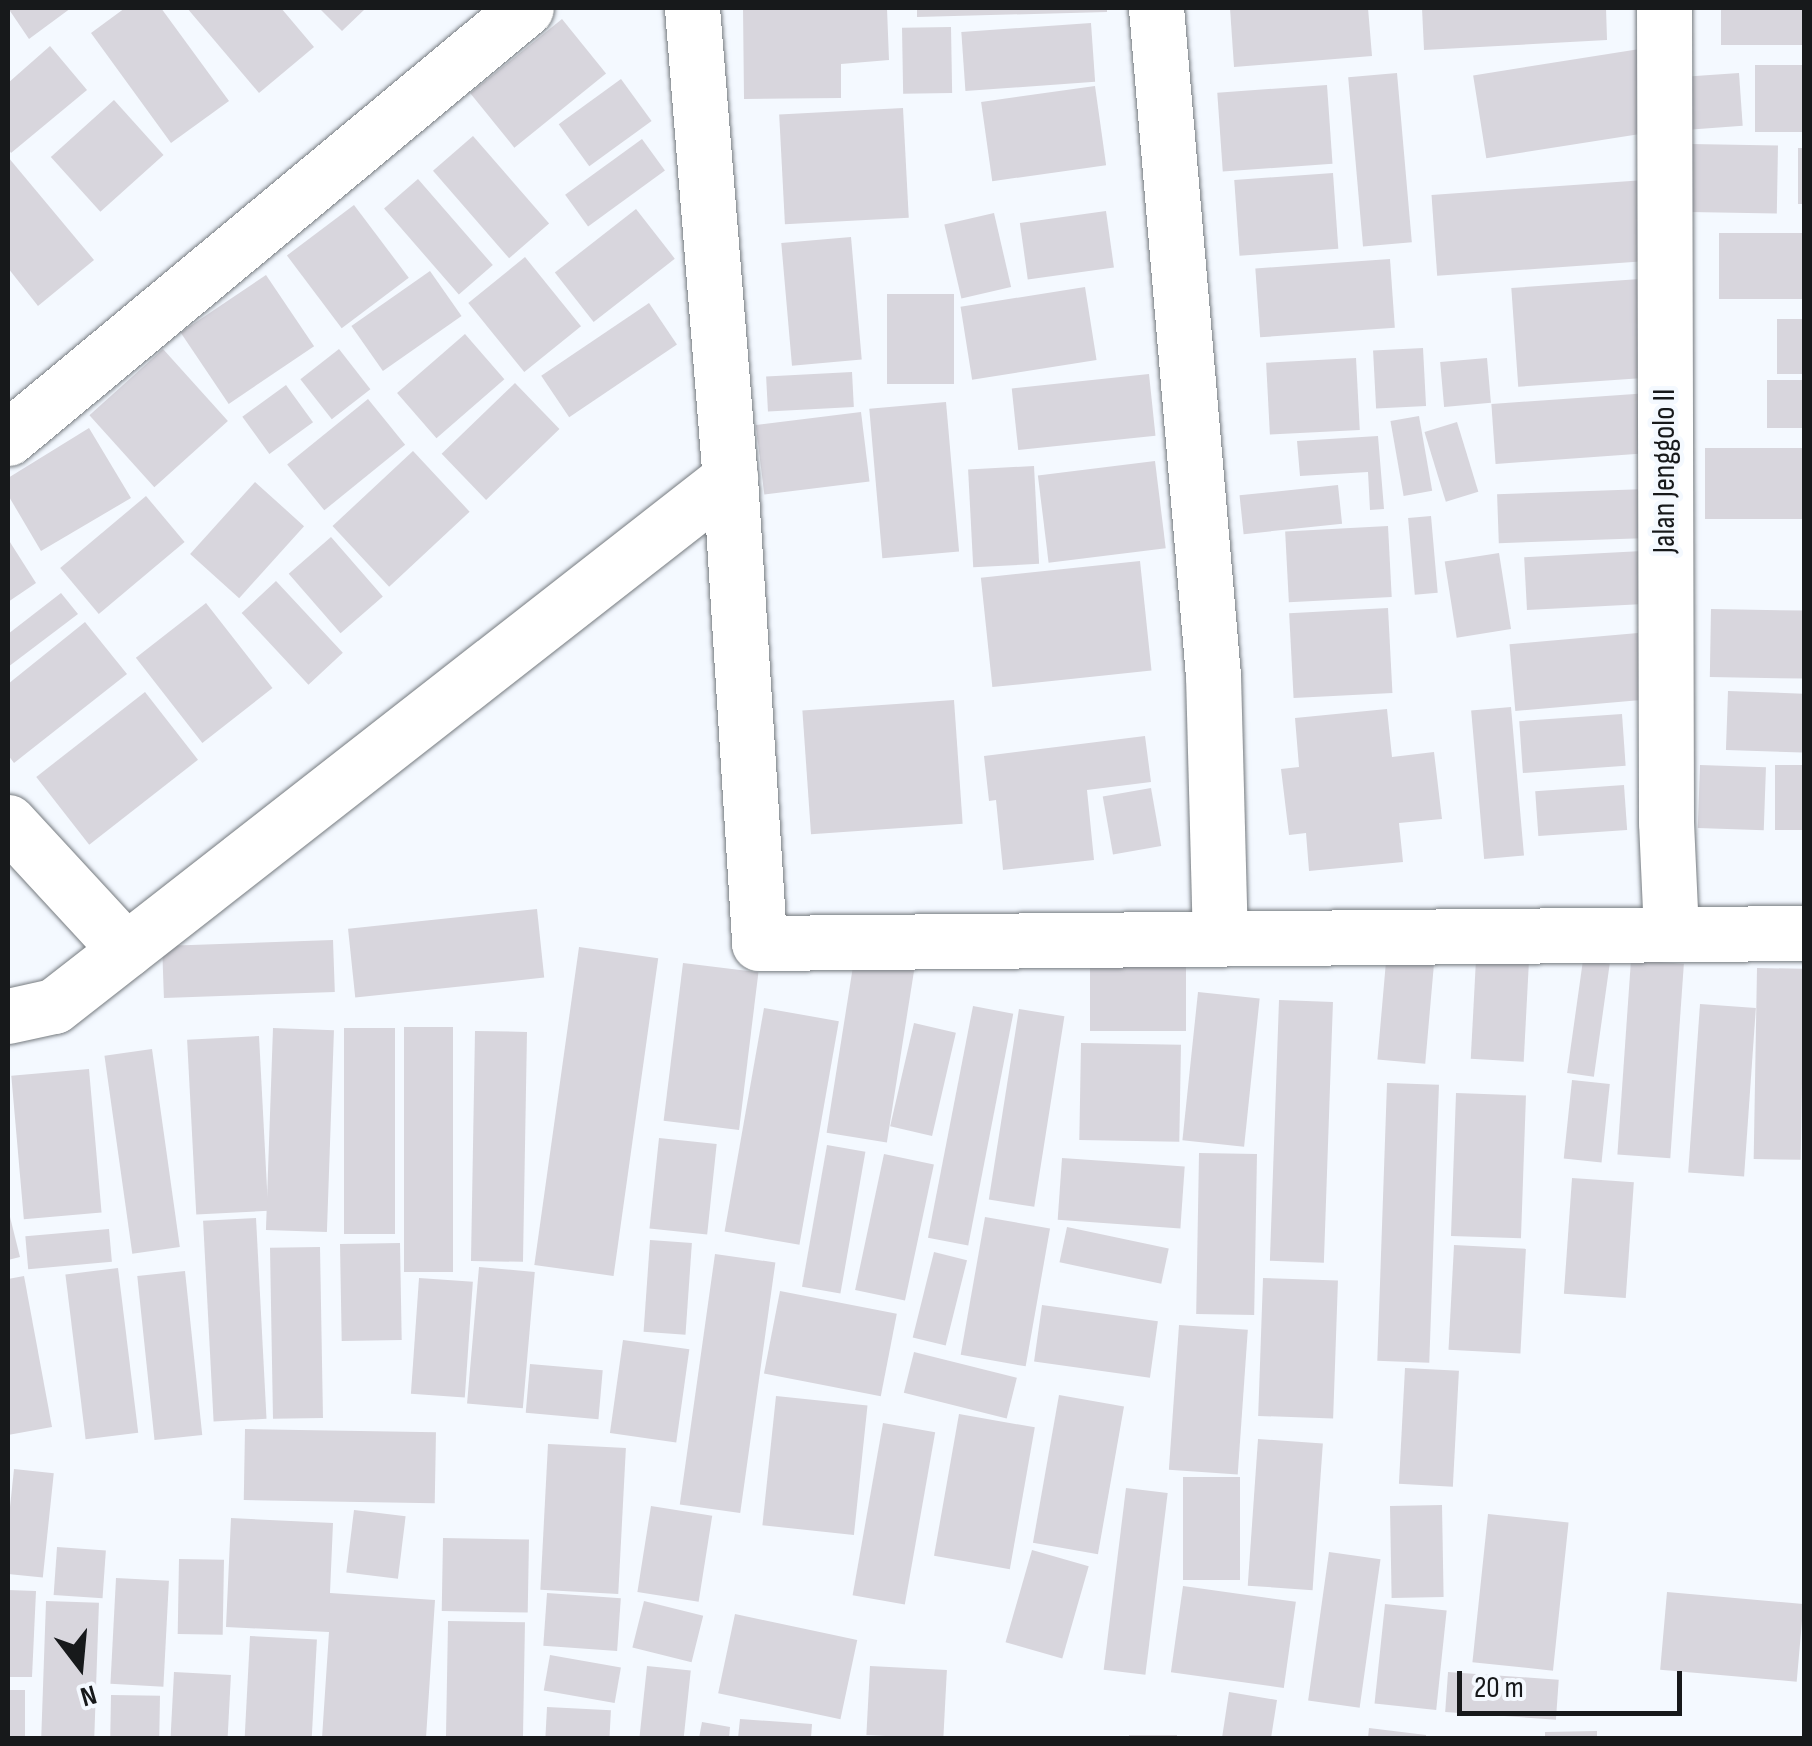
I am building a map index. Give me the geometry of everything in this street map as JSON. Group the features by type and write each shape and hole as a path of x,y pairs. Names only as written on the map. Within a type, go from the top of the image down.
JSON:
{"street":[{"path":"8,438 526,8"},
{"path":"692,8 730,478 759,944 1804,933"},
{"path":"1156,8 1213,675 1220,937"},
{"name":"Jalan Jenggolo II","path":"1664,8 1666,822 1671,934"},
{"path":"8,1016 54,1006 730,478"},
{"path":"8,822 126,950"}],"building":[{"path":"8,8 71,8 29,39"},
{"path":"125,8 161,8 229,101 171,143 91,33"},
{"path":"187,8 281,8 314,47 259,93"},
{"path":"319,8 366,8 342,31"},
{"path":"743,8 887,8 889,60 841,64 841,98 744,99"},
{"path":"917,8 1107,8 1107,12 917,17"},
{"path":"1230,8 1368,8 1372,56 1234,67"},
{"path":"1422,8 1606,8 1607,40 1424,50"},
{"path":"1721,8 1804,8 1804,45 1721,45"},
{"path":"562,19 606,73 514,148 470,93"},
{"path":"1091,23 1095,82 965,91 961,32"},
{"path":"951,27 952,93 903,94 902,28"},
{"path":"50,46 87,90 11,153 8,83"},
{"path":"1646,48 1659,131 1486,158 1473,75"},
{"path":"1755,65 1804,65 1804,132 1755,132"},
{"path":"1397,73 1412,242 1363,247 1348,77"},
{"path":"1739,73 1743,126 1692,129 1688,77"},
{"path":"621,79 652,121 589,166 559,124"},
{"path":"1327,85 1333,164 1223,171 1217,93"},
{"path":"1095,86 1106,165 992,181 981,102"},
{"path":"114,100 164,155 100,212 51,157"},
{"path":"903,108 909,218 785,224 779,114"},
{"path":"473,136 549,224 509,258 433,171"},
{"path":"642,139 665,171 588,226 565,195"},
{"path":"1691,144 1778,146 1777,214 1690,212"},
{"path":"1798,148 1804,148 1804,204 1798,204"},
{"path":"8,157 94,260 38,306 8,268"},
{"path":"1333,173 1338,249 1240,256 1234,180"},
{"path":"418,179 493,265 459,295 384,209"},
{"path":"1645,180 1651,261 1437,276 1432,195"},
{"path":"354,205 409,278 342,328 287,256"},
{"path":"636,209 675,259 594,322 555,272"},
{"path":"1106,211 1114,267 1028,280 1020,223"},
{"path":"994,213 1011,287 961,299 944,224"},
{"path":"1719,233 1804,233 1804,299 1719,299"},
{"path":"851,237 862,360 792,366 781,243"},
{"path":"525,257 581,326 524,372 468,303"},
{"path":"1390,259 1395,328 1260,337 1255,268"},
{"path":"430,271 462,316 383,371 351,326"},
{"path":"266,275 314,346 229,404 181,333"},
{"path":"1640,279 1647,378 1518,387 1511,288"},
{"path":"1085,287 1097,360 972,380 961,307"},
{"path":"887,294 954,294 954,384 887,384"},
{"path":"649,303 677,344 569,417 541,376"},
{"path":"1777,319 1804,319 1804,374 1777,374"},
{"path":"465,334 504,379 436,438 397,393"},
{"path":"1423,348 1426,406 1376,409 1373,351"},
{"path":"163,349 228,421 154,487 89,415"},
{"path":"339,349 370,389 332,419 300,379"},
{"path":"1356,358 1360,430 1270,435 1266,363"},
{"path":"1487,358 1491,403 1444,407 1440,362"},
{"path":"852,372 854,407 768,411 766,377"},
{"path":"1149,374 1155,436 1018,450 1012,388"},
{"path":"1767,380 1804,380 1804,428 1767,428"},
{"path":"515,383 559,429 486,500 442,454"},
{"path":"286,385 313,422 269,454 242,417"},
{"path":"1649,393 1653,453 1496,464 1491,404"},
{"path":"368,399 405,445 324,510 287,464"},
{"path":"946,402 959,551 882,558 869,409"},
{"path":"861,412 870,481 764,494 756,425"},
{"path":"1419,416 1432,491 1404,496 1390,421"},
{"path":"1457,422 1478,492 1446,502 1424,432"},
{"path":"89,428 131,498 41,551 8,495 8,478"},
{"path":"1378,436 1384,509 1370,510 1368,472 1300,476 1297,441"},
{"path":"1705,448 1804,448 1804,519 1705,519"},
{"path":"413,451 470,512 389,587 333,526"},
{"path":"1155,461 1166,548 1049,563 1038,475"},
{"path":"1034,466 1039,564 973,567 968,469"},
{"path":"255,482 304,526 239,598 190,554"},
{"path":"1338,485 1342,524 1244,534 1240,495"},
{"path":"1647,489 1649,538 1499,543 1497,494"},
{"path":"146,496 185,542 99,614 60,568"},
{"path":"1431,516 1438,593 1415,595 1408,518"},
{"path":"1388,526 1392,597 1289,602 1285,531"},
{"path":"331,537 383,597 341,633 289,574"},
{"path":"8,539 36,583 8,602"},
{"path":"1661,550 1664,603 1527,610 1524,557"},
{"path":"1499,553 1511,629 1457,638 1445,562"},
{"path":"1140,561 1151,670 992,687 981,578"},
{"path":"276,581 343,653 308,685 242,613"},
{"path":"61,593 78,614 8,667 8,634"},
{"path":"206,603 272,688 202,743 136,658"},
{"path":"1388,608 1392,693 1294,698 1289,613"},
{"path":"1711,609 1804,611 1803,679 1710,677"},
{"path":"85,622 127,674 14,763 8,755 8,684"},
{"path":"1638,633 1644,700 1515,711 1509,644"},
{"path":"1728,691 1804,694 1802,753 1726,750"},
{"path":"145,692 198,760 89,845 36,777"},
{"path":"954,700 963,824 811,834 802,711"},
{"path":"1511,707 1524,855 1484,859 1471,710"},
{"path":"1387,709 1392,757 1434,752 1442,819 1399,823 1403,862 1309,871 1306,833 1289,835 1281,769 1299,767 1295,718"},
{"path":"1622,714 1626,766 1523,773 1519,721"},
{"path":"1145,736 1151,782 1087,790 1094,860 1003,870 996,800 989,801 984,756"},
{"path":"1700,765 1766,767 1764,830 1698,828"},
{"path":"1775,765 1804,765 1804,830 1775,830"},
{"path":"1624,785 1627,830 1538,836 1535,791"},
{"path":"1151,788 1161,846 1113,855 1103,797"},
{"path":"537,909 544,978 355,997 348,929"},
{"path":"333,940 335,992 164,998 162,946"},
{"path":"579,947 658,958 614,1276 534,1265"},
{"path":"1387,950 1435,954 1425,1064 1377,1060"},
{"path":"1476,959 1529,962 1524,1062 1471,1059"},
{"path":"854,960 914,970 887,1142 827,1133"},
{"path":"1583,960 1610,964 1594,1077 1567,1073"},
{"path":"1631,960 1684,964 1670,1158 1617,1155"},
{"path":"683,963 758,972 739,1130 664,1121"},
{"path":"1090,963 1186,963 1186,1031 1090,1031"},
{"path":"1757,968 1804,969 1801,1160 1754,1159"},
{"path":"1198,992 1260,998 1244,1147 1182,1140"},
{"path":"1279,1000 1333,1002 1324,1263 1270,1261"},
{"path":"1700,1004 1756,1008 1744,1176 1688,1173"},
{"path":"973,1006 1013,1014 968,1245 928,1238"},
{"path":"764,1008 839,1021 799,1245 725,1232"},
{"path":"1019,1009 1064,1016 1034,1207 989,1200"},
{"path":"914,1023 956,1033 932,1136 890,1126"},
{"path":"404,1027 453,1027 453,1272 404,1272"},
{"path":"273,1028 334,1030 327,1232 266,1230"},
{"path":"344,1028 395,1028 395,1234 344,1234"},
{"path":"475,1031 527,1032 523,1262 471,1261"},
{"path":"259,1036 268,1211 196,1215 187,1040"},
{"path":"1081,1043 1181,1045 1179,1142 1079,1140"},
{"path":"152,1049 180,1247 132,1254 104,1056"},
{"path":"89,1069 102,1212 24,1219 11,1076"},
{"path":"1572,1080 1610,1084 1602,1163 1564,1159"},
{"path":"1387,1083 1439,1085 1429,1363 1377,1361"},
{"path":"1456,1093 1526,1095 1521,1238 1451,1236"},
{"path":"659,1138 717,1144 707,1235 649,1229"},
{"path":"827,1145 865,1152 840,1294 802,1287"},
{"path":"1199,1153 1257,1154 1254,1315 1196,1314"},
{"path":"884,1154 934,1165 905,1301 855,1290"},
{"path":"1062,1158 1185,1167 1180,1228 1058,1220"},
{"path":"1572,1178 1634,1182 1626,1298 1564,1294"},
{"path":"8,1209 20,1257 8,1260"},
{"path":"985,1217 1050,1228 1026,1366 961,1355"},
{"path":"256,1218 267,1419 214,1421 203,1221"},
{"path":"1067,1227 1169,1249 1161,1284 1060,1262"},
{"path":"109,1229 112,1262 28,1269 25,1236"},
{"path":"650,1240 692,1243 685,1335 644,1332"},
{"path":"400,1243 402,1340 342,1341 340,1244"},
{"path":"1454,1245 1526,1249 1520,1354 1449,1350"},
{"path":"320,1247 323,1418 273,1419 270,1248"},
{"path":"934,1252 967,1260 946,1346 913,1337"},
{"path":"715,1254 775,1262 740,1513 680,1505"},
{"path":"479,1267 535,1272 523,1408 467,1403"},
{"path":"118,1268 138,1433 86,1439 65,1274"},
{"path":"185,1271 202,1435 155,1440 137,1276"},
{"path":"24,1276 52,1427 8,1435 8,1279"},
{"path":"419,1278 473,1282 465,1397 411,1394"},
{"path":"1263,1278 1338,1281 1333,1419 1258,1416"},
{"path":"780,1291 897,1314 881,1396 764,1373"},
{"path":"1042,1305 1158,1321 1150,1378 1034,1361"},
{"path":"1179,1325 1248,1330 1238,1474 1169,1470"},
{"path":"623,1340 689,1349 676,1442 610,1433"},
{"path":"914,1352 1017,1378 1007,1418 904,1393"},
{"path":"530,1364 603,1370 598,1419 526,1413"},
{"path":"1405,1368 1459,1371 1453,1487 1399,1484"},
{"path":"1059,1395 1124,1406 1098,1554 1033,1543"},
{"path":"776,1396 867,1406 854,1535 762,1525"},
{"path":"959,1414 1035,1427 1010,1569 934,1556"},
{"path":"883,1423 935,1432 905,1605 853,1595"},
{"path":"245,1429 436,1432 435,1503 244,1500"},
{"path":"1258,1439 1323,1444 1313,1590 1248,1586"},
{"path":"548,1444 626,1448 618,1594 540,1590"},
{"path":"14,1469 54,1473 43,1578 8,1574"},
{"path":"1183,1477 1240,1477 1240,1580 1183,1580"},
{"path":"1126,1488 1168,1493 1145,1675 1104,1670"},
{"path":"1442,1505 1444,1597 1392,1598 1390,1506"},
{"path":"651,1506 712,1516 699,1602 637,1592"},
{"path":"354,1510 406,1516 398,1579 346,1573"},
{"path":"1488,1514 1569,1522 1553,1671 1472,1662"},
{"path":"231,1518 333,1523 330,1593 435,1600 426,1738 322,1738 329,1632 226,1627"},
{"path":"443,1538 529,1540 528,1612 442,1611"},
{"path":"57,1547 106,1550 103,1598 54,1595"},
{"path":"1032,1550 1089,1566 1062,1659 1006,1642"},
{"path":"1329,1552 1380,1559 1360,1708 1308,1701"},
{"path":"179,1559 224,1560 223,1635 178,1634"},
{"path":"116,1578 169,1581 163,1687 110,1684"},
{"path":"1183,1586 1296,1602 1284,1688 1171,1672"},
{"path":"8,1590 36,1591 32,1677 8,1677"},
{"path":"1667,1592 1803,1604 1797,1682 1660,1670"},
{"path":"547,1593 621,1598 617,1651 543,1646"},
{"path":"46,1601 99,1603 94,1738 41,1738"},
{"path":"644,1601 703,1616 692,1662 632,1648"},
{"path":"1385,1604 1447,1610 1436,1710 1375,1703"},
{"path":"735,1614 857,1640 840,1719 718,1693"},
{"path":"448,1621 525,1622 523,1738 446,1738"},
{"path":"250,1636 317,1640 312,1738 245,1738"},
{"path":"550,1655 621,1668 615,1703 544,1690"},
{"path":"647,1666 691,1671 684,1738 639,1738"},
{"path":"870,1666 947,1670 943,1738 866,1735"},
{"path":"174,1672 231,1675 228,1738 171,1738"},
{"path":"1448,1672 1559,1680 1556,1720 1445,1712"},
{"path":"8,1690 25,1690 25,1738 8,1738"},
{"path":"1229,1692 1277,1700 1271,1738 1222,1738"},
{"path":"111,1695 160,1696 159,1738 110,1738"},
{"path":"547,1707 611,1710 609,1738 545,1738"},
{"path":"740,1719 812,1724 811,1738 738,1738"},
{"path":"702,1722 730,1727 729,1738 699,1738"},
{"path":"1369,1728 1426,1735 1426,1738 1368,1738"},
{"path":"1597,1731 1597,1738 1545,1738 1545,1732"},
{"path":"1129,1735 1177,1738 1129,1738"}]}
